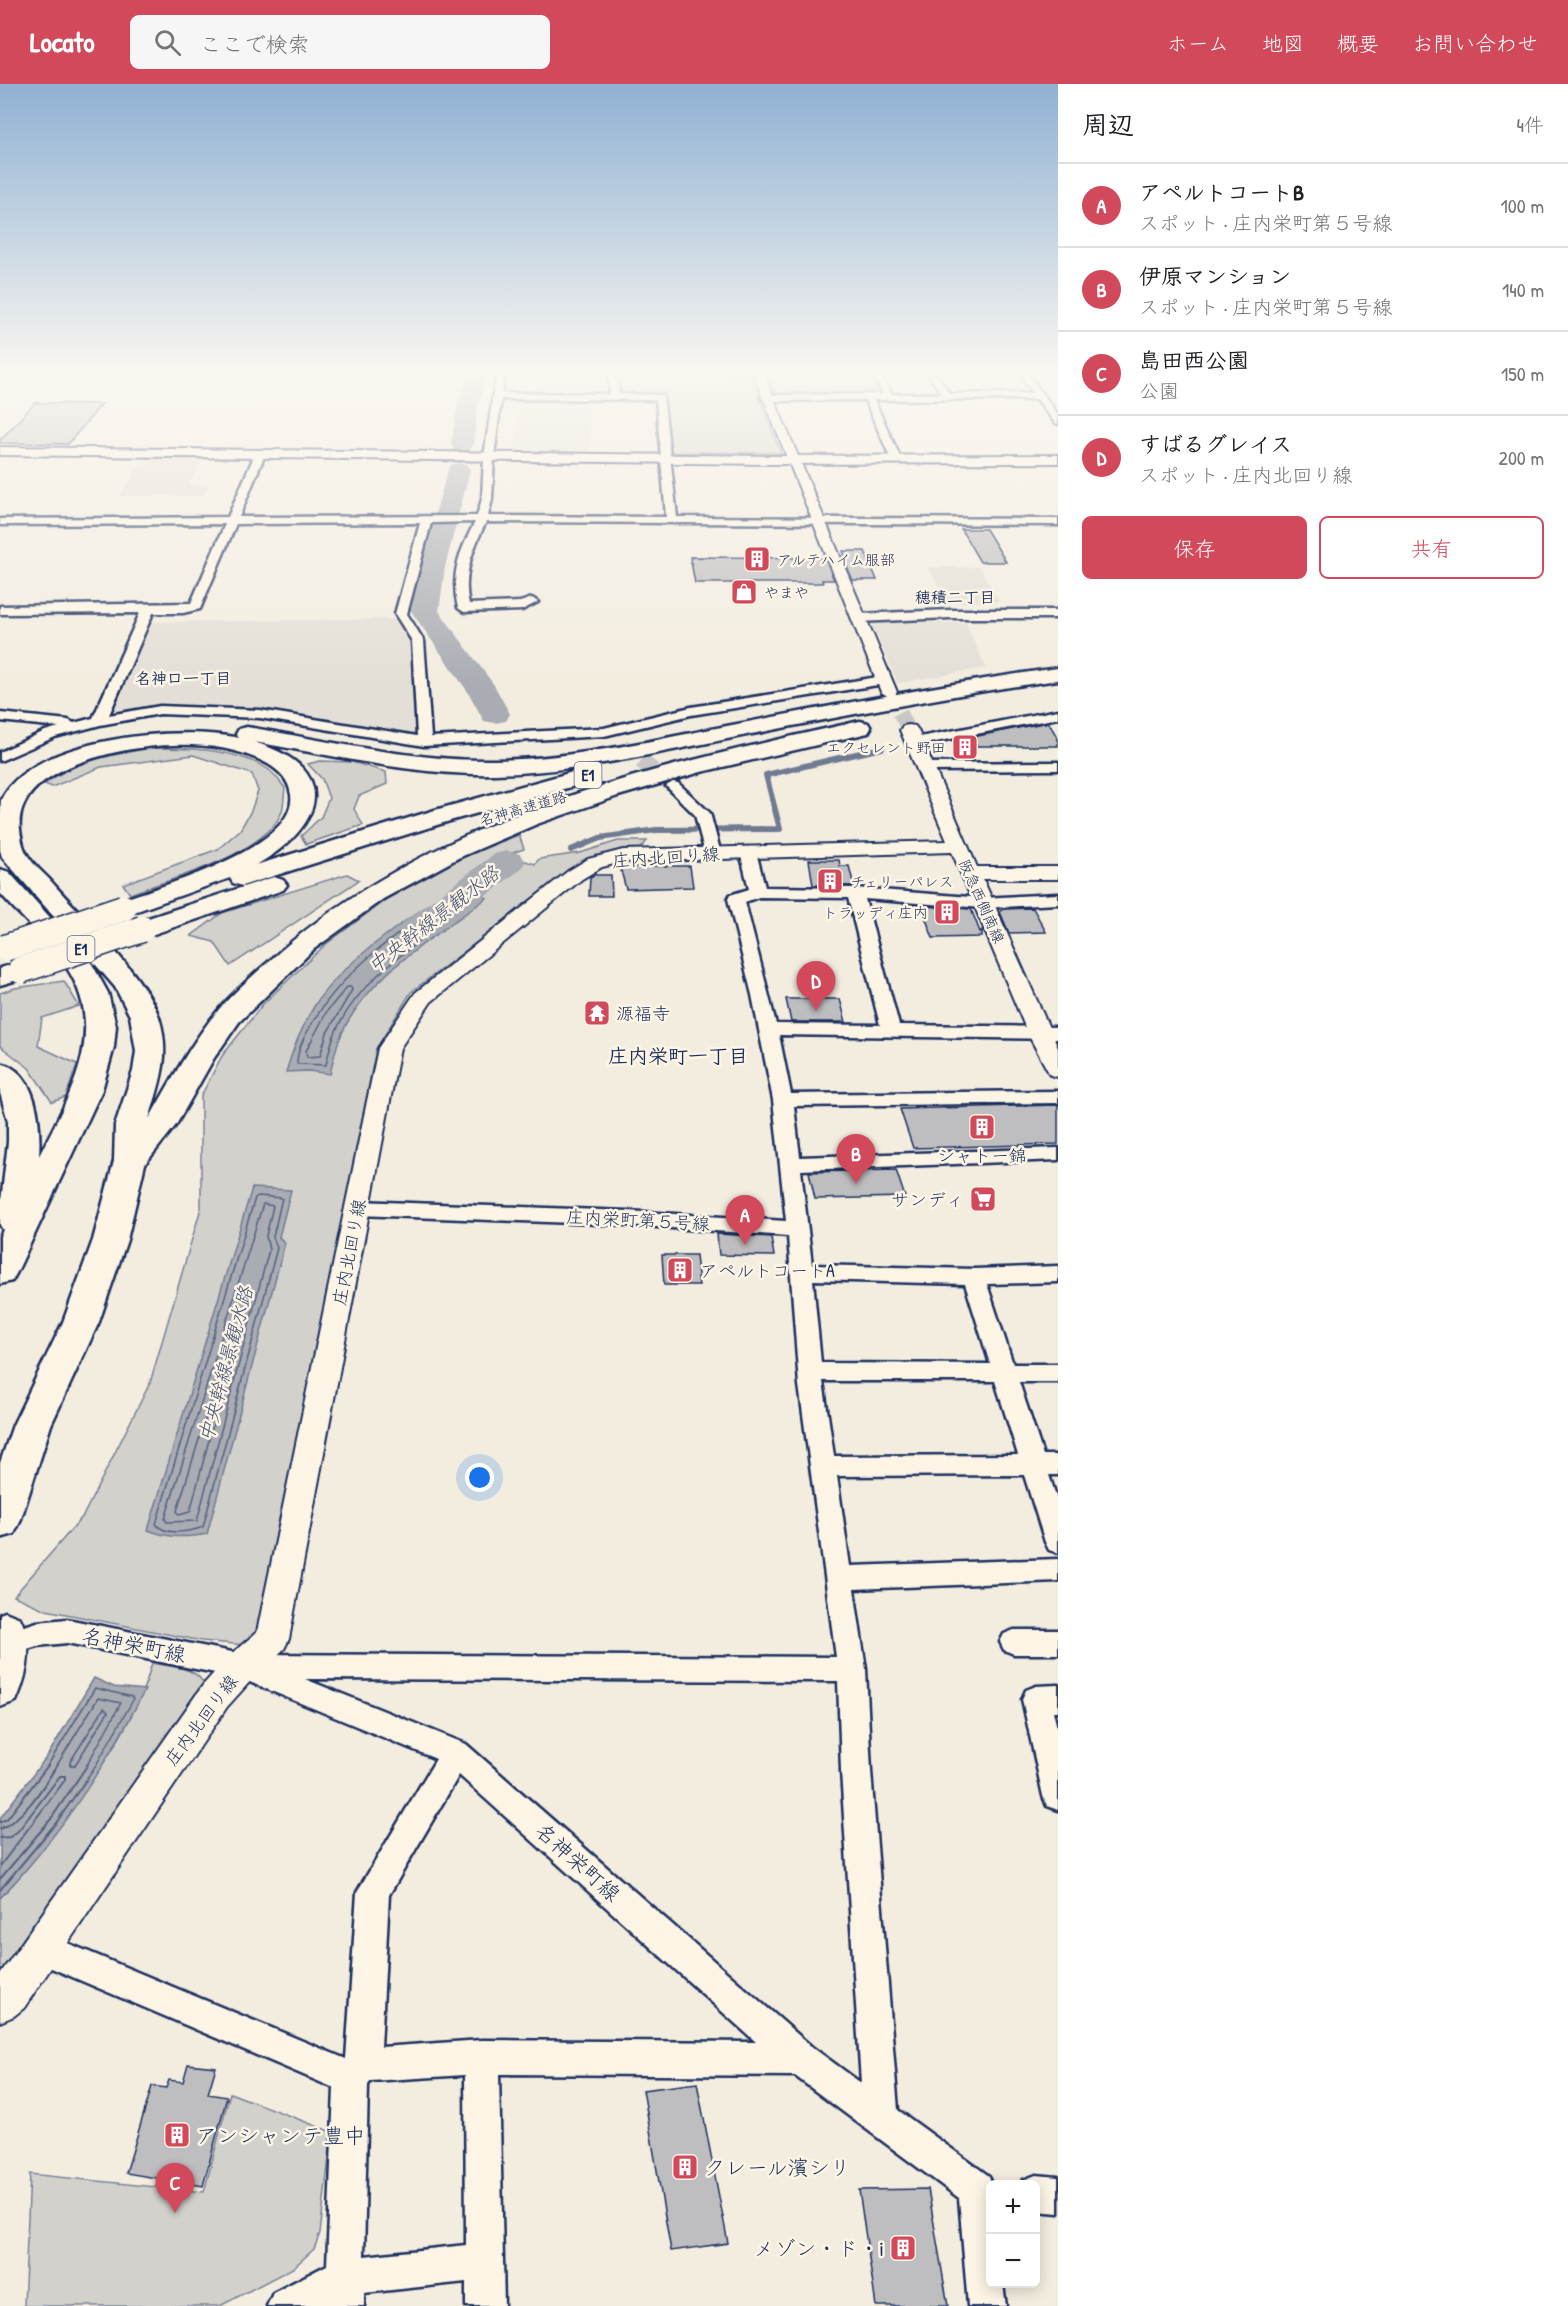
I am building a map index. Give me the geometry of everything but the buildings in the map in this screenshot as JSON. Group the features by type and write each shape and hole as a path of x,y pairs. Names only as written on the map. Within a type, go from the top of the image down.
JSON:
{"main road":[{"path":"0,785 31,764 71,746 95,739 145,731 193,729 245,733 416,764 468,768 520,767 608,756 898,700 1058,675"},
{"name":"名神高速道路","path":"6,959 444,815 603,771 820,720 1058,675"},
{"name":"名神高速道路","path":"131,918 337,865 540,803 775,743 1058,688"},
{"path":"130,1161 163,1120 183,1083 219,1027 247,995 332,920 413,869 485,835 622,789 779,747 978,702"},
{"path":"0,1522 32,1425 81,1322 110,1240 130,1161 131,1125 148,1071 151,1051 144,1016 137,1000 115,969 15,857 5,833 6,810 22,787 51,768 86,753 145,741 204,740 245,747 277,760 297,776 304,787 306,798 295,823 284,836 241,863 131,918"},
{"path":"0,877 82,971 94,993 100,1026 99,1047 87,1090 7,1257"},
{"path":"0,1072 14,1086 23,1117 22,1159 7,1257"},
{"path":"0,1454 32,1425"},
{"path":"0,1687 7,1637"}],"street":[{"path":"0,610 183,609 196,606 250,479"},
{"path":"488,479 487,499 482,519 467,548 459,588 464,608 522,606 532,602"},
{"path":"667,479 672,521"},
{"path":"0,757 50,734 99,721 160,710 260,714 424,742 604,732 691,711 887,686 800,479"},
{"path":"0,522 458,519 1058,522"},
{"path":"424,742 418,641 401,614 430,520"},
{"path":"99,721 148,609"},
{"path":"858,618 950,614 1058,614"},
{"path":"912,736 1058,714"},
{"path":"0,717 80,726"},
{"path":"604,732 622,746"},
{"name":"阪急西側南線","path":"912,736 983,903 1048,1034 1058,1070"},
{"path":"925,767 1058,766"},
{"path":"673,786 702,813 709,838"},
{"name":"庄内北回り線","path":"0,2002 10,1994 215,1696 242,1666 273,1639 389,1048 423,998 575,875 595,863 709,838 748,852 958,846"},
{"path":"748,852 758,892"},
{"path":"970,873 1058,873"},
{"path":"881,2119 856,1771 852,1669 810,1372 798,1229 783,1100 736,899 758,892 855,893 983,903 1058,899"},
{"path":"855,893 891,1031"},
{"path":"768,1029 1048,1034"},
{"path":"783,1100 1058,1097"},
{"path":"790,1164 1058,1154"},
{"name":"庄内栄町第５号線","path":"358,1208 627,1218 798,1229"},
{"path":"802,1272 974,1277 1058,1274"},
{"path":"974,1277 1006,1373 1047,1465 1058,1542"},
{"path":"810,1372 1058,1373"},
{"path":"823,1466 1047,1465"},
{"path":"839,1578 1058,1570"},
{"name":"名神栄町線","path":"7,1637 67,1631 242,1666 456,1753 800,2059 881,2119 983,2189 987,2306"},
{"path":"1014,1642 1058,1642"},
{"path":"242,1666 852,1669"},
{"path":"1058,1698 1035,1699 1058,1796"},
{"path":"345,2291 357,2071 373,1893 456,1753"},
{"path":"41,1948 357,2071 482,2057 800,2059"},
{"path":"482,2057 486,2306"},
{"path":"1040,2193 1058,2195"},
{"path":"286,2306 345,2291 485,2262"}],"shaded area":[{"path":"131,479 192,479 189,485 208,485 203,496 119,496"},
{"path":"928,567 980,567 999,602 948,603"},
{"path":"399,619 414,653 421,732 412,735 265,709 176,706 120,712 112,710 153,622"},
{"path":"878,622 966,623 986,668 898,683 872,625"},
{"path":"150,748 180,748 227,753 256,763 271,772 285,788 283,805 273,826 258,840 238,852 192,872 130,894 123,884 218,849 240,830 251,811 258,791 252,774 193,755 101,767 52,787 45,784 81,764"},
{"path":"320,761 352,762 386,772 387,784 359,796 354,809 363,825 306,844 301,836 321,817 329,798 322,779 308,764"},
{"path":"519,835 524,849 506,855 535,864 539,859 580,853 618,841 647,841 639,850 574,869 411,992 376,1049 260,1637 244,1645 202,1641 46,1610 14,1596 83,1516 150,1383 201,1208 201,1096 222,1056 263,1004 325,945 388,898 463,856"},
{"path":"347,874 359,880 230,966 214,942 191,936 222,913"},
{"path":"64,981 79,1006 42,1018 38,1046 77,1064 66,1097 52,1102 29,1068 0,1046 0,993 15,988"},
{"path":"152,1663 190,1671 201,1679 205,1686 0,1986 0,1898 64,1821 104,1762 124,1731 140,1698"},
{"path":"230,2093 332,2132 320,2233 314,2249 293,2268 220,2306 24,2306 30,2174 204,2192"}],"water":[{"path":"454,887 487,898 403,959 366,995 351,1016 340,1038 330,1074 309,1071 286,1072 302,1029 315,1005 342,972 378,941"},
{"path":"252,1188 291,1190 279,1237 285,1243 207,1534 177,1536 155,1533 148,1530"},
{"path":"94,1678 114,1687 145,1690 98,1773 62,1825 22,1875 0,1898 0,1818 48,1755"}],"waterway":[{"path":"457,479 432,567 425,611 483,691 495,714"},
{"path":"571,850 600,838 656,830 780,829 766,775 882,748"},
{"name":"中央幹線景観水路","path":"417,930 507,862"}],"tunnel":[{"path":"889,692 909,730"},
{"path":"622,746 673,786"}],"place":[{"name":"アルテハイム服部","path":"757,559"},
{"name":"やまや","path":"744,592"},
{"name":"エクセレント野田","path":"965,747"},
{"name":"チェリーパレス","path":"830,881"},
{"name":"トラッディ庄内","path":"947,912"},
{"name":"すばるグレイス","path":"816,1011"},
{"name":"源福寺","path":"597,1013"},
{"name":"シャトー錦","path":"982,1127"},
{"name":"伊原マンション","path":"856,1184"},
{"name":"サンディ","path":"983,1199"},
{"name":"アペルトコートB","path":"745,1245"},
{"name":"アペルトコートA","path":"680,1270"},
{"name":"アンシャンテ豊中","path":"177,2135"},
{"name":"クレール濱シリ","path":"685,2167"},
{"name":"島田西公園","path":"175,2213"},
{"name":"メゾン・ド・i","path":"903,2248"}],"district":[{"name":"穂積二丁目","path":"955,597"},
{"name":"名神口一丁目","path":"183,678"},
{"name":"庄内栄町一丁目","path":"678,1055"}]}
